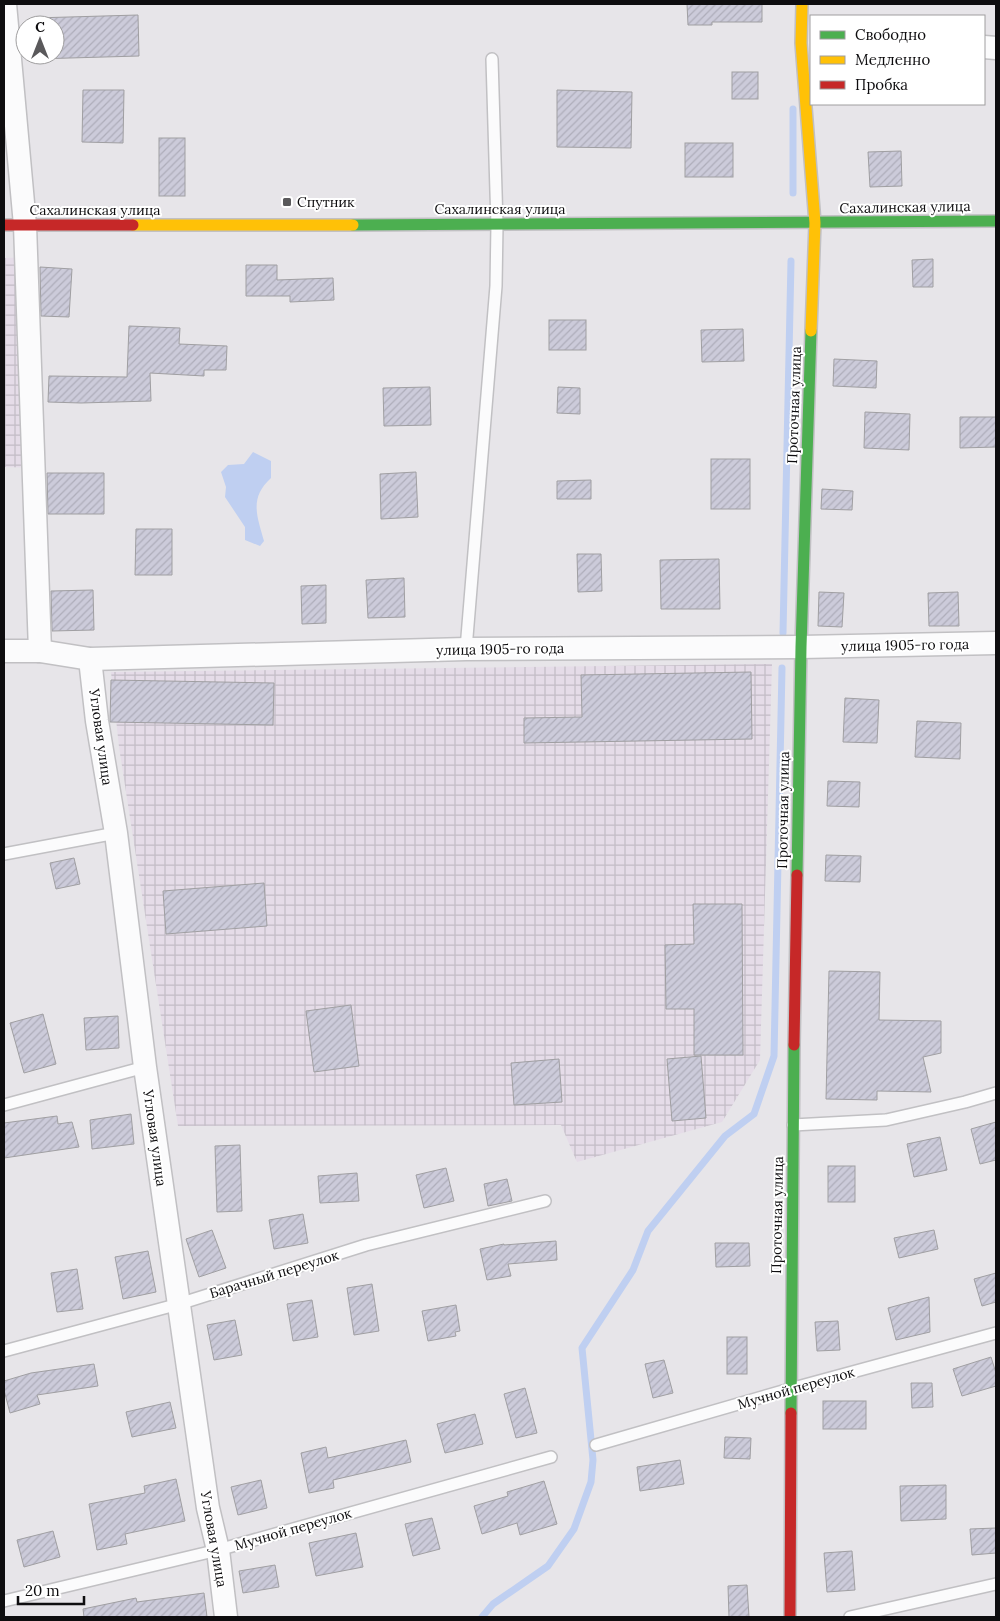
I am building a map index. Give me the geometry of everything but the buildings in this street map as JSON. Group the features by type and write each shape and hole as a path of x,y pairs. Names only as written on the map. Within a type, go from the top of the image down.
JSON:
{"street":[{"path":"5,4 15,225 40,651"},
{"name":"Проточная улица","path":"790,1617 790,1389 801,647 815,223 806,43 802,4"},
{"name":"Сахалинская улица","path":"15,225 497,225 996,221"},
{"name":"улица 1905-го года","path":"4,651 40,651 90,659 466,649 801,647 996,643"},
{"name":"Угловая улица","path":"90,659 97,721 116,833 144,1067 208,1508 218,1550 226,1617"}],"lane":[{"path":"466,649 496,286 497,225 492,59"},
{"path":"4,854 116,833"},
{"path":"4,1105 144,1067"},
{"path":"793,1125 886,1120 996,1093"},
{"name":"Барачный переулок","path":"4,1351 179,1304 366,1245 545,1201"},
{"name":"Мучной переулок","path":"596,1445 790,1389 996,1333"},
{"name":"Мучной переулок","path":"4,1600 218,1550 551,1457"},
{"path":"850,1617 996,1584"}],"shaded area":[{"path":"35,257 41,468 4,467 4,258"},
{"path":"772,664 760,1060 722,1122 577,1162 561,1125 178,1126 119,747 111,672"}],"water":[{"path":"253,452 271,461 271,478 264,485 257,500 257,515 264,541 260,546 245,540 245,527 225,497 226,487 221,472 228,465 244,464"}],"waterway":[{"path":"793,109 793,193"},
{"path":"783,633 791,261"},
{"path":"482,1617 493,1604 548,1566 574,1529 591,1482 593,1460 582,1348 633,1270 648,1231 725,1136 754,1114 774,1056 782,668"}],"traffic: fast":[{"path":"353,225 996,221"},
{"path":"797,875 801,647 811,331"},
{"path":"791,1413 794,1045"}],"traffic: slow":[{"path":"802,4 801,43 815,223 811,331"},
{"path":"133,225 353,225"}],"traffic: jam":[{"path":"4,225 133,225"},
{"path":"794,1045 797,875"},
{"path":"790,1617 791,1413"}],"place":[{"name":"Спутник","path":"287,202"}]}
